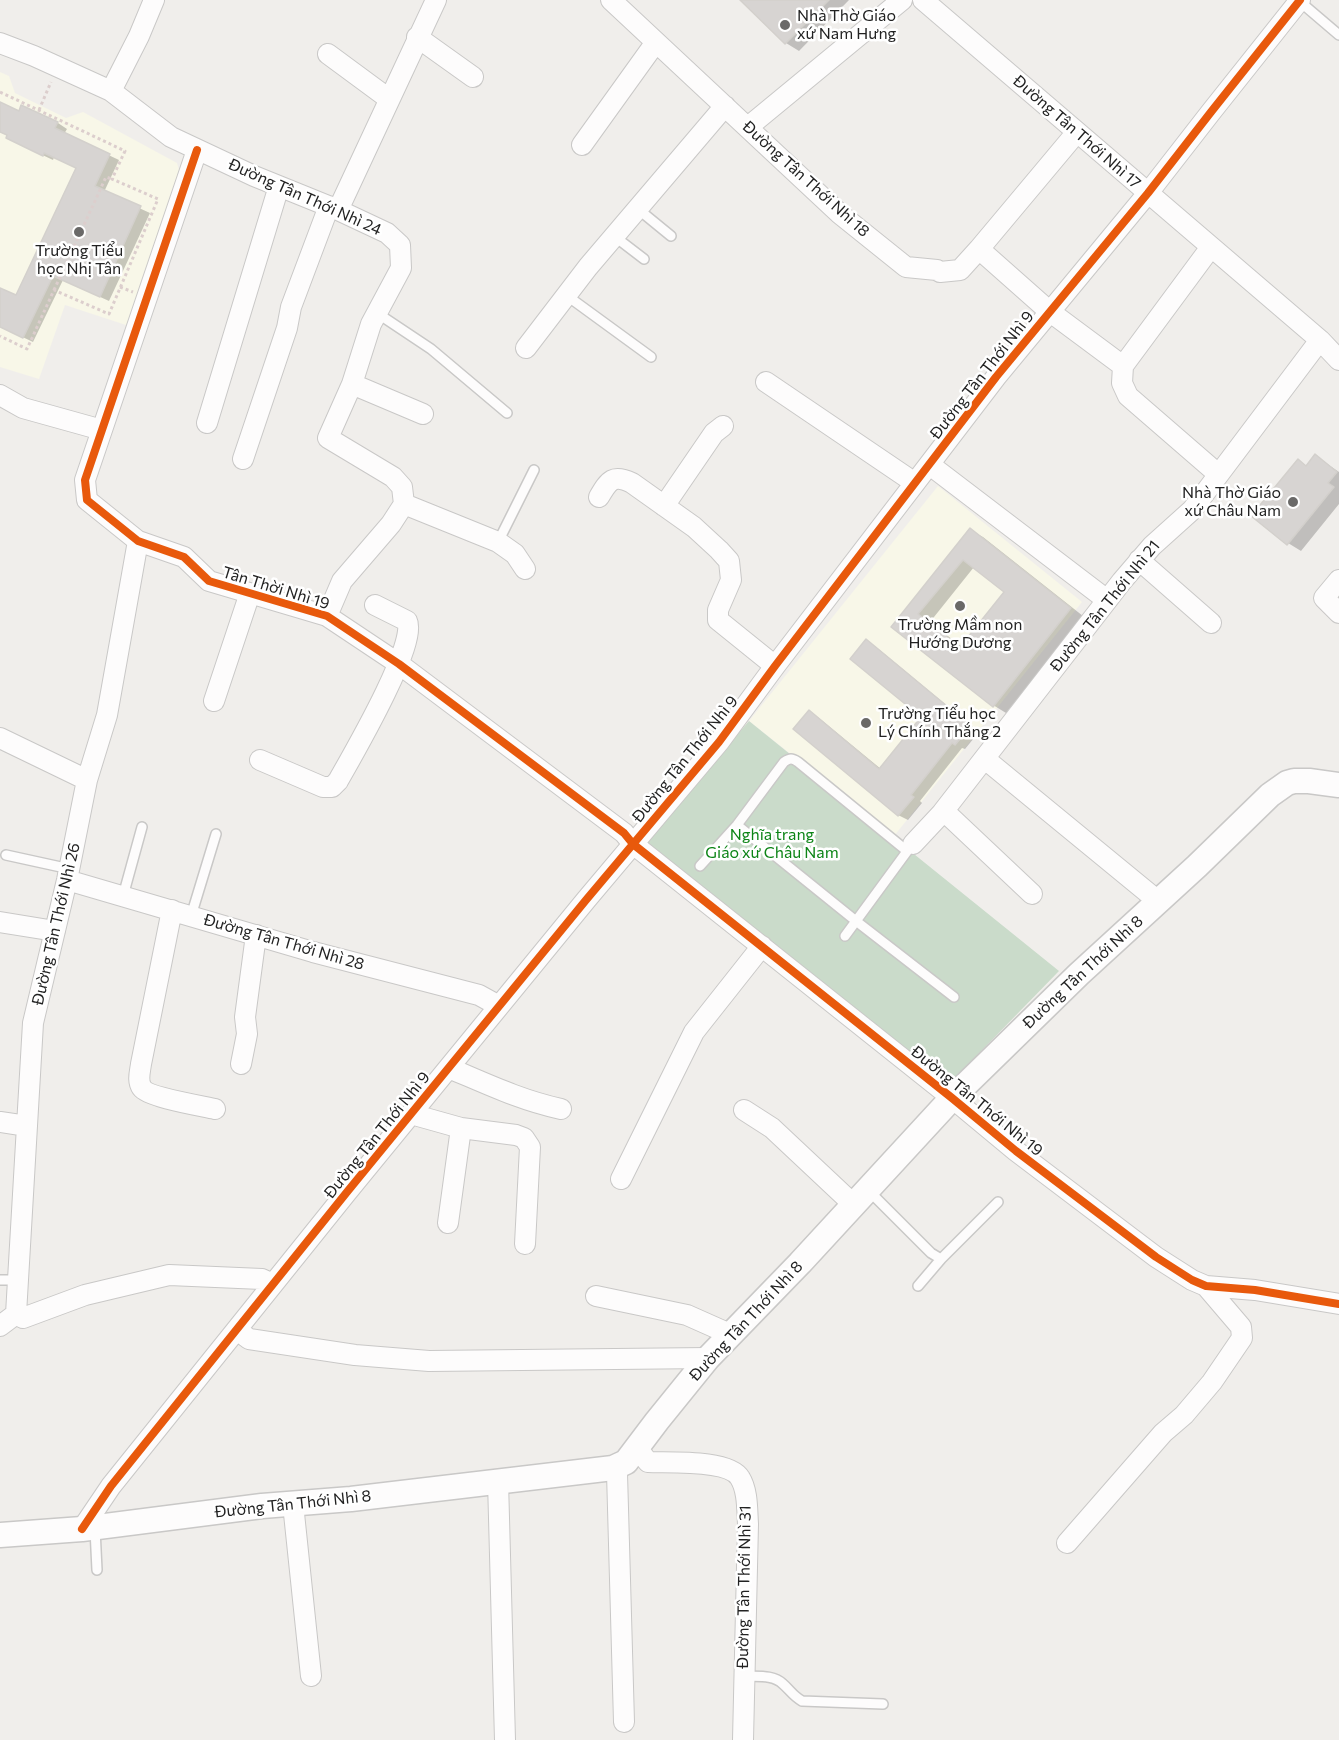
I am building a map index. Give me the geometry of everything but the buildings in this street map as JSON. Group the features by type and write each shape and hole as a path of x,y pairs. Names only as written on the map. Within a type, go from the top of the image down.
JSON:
{"street":[{"path":"111,91 140,36 154,0"},
{"path":"243,459 287,328 291,308 334,208 436,0"},
{"name":"Đường Tân Thới Nhì 18","path":"611,0 840,214 906,267 940,272 960,270 979,249"},
{"path":"748,127 902,0"},
{"name":"Đường Tân Thới Nhì 17","path":"923,0 1320,340 1339,360"},
{"name":"Đường Tân Thới Nhì 9","path":"88,1528 111,1486 499,1006 719,742 996,377 1148,193 1299,0"},
{"path":"417,37 473,77"},
{"path":"582,145 656,42"},
{"name":"Đường Tân Thới Nhì 24","path":"0,43 111,91 171,137 334,208 387,233 400,245 401,268 371,324 352,384 328,438 393,477 402,487 404,504"},
{"path":"328,54 389,99"},
{"path":"526,348 614,236 726,106"},
{"path":"1077,132 979,249 1050,311 1123,366"},
{"name":"Tân Thời Nhì 19","path":"197,150 85,480 87,500 138,541 184,557 209,581 327,616 399,664 624,833 633,843"},
{"path":"207,423 279,186"},
{"path":"1211,247 1123,366 1122,383 1128,396 1218,474"},
{"name":"Đường Tân Thới Nhì 21","path":"910,848 944,811 1139,560 1192,510 1320,340"},
{"path":"766,382 915,483"},
{"path":"352,384 423,414"},
{"path":"0,395 23,408 102,430"},
{"path":"664,506 714,433 723,426"},
{"path":"930,465 1107,600"},
{"path":"598,497 606,484 613,479 622,478 694,527 729,561 731,580 718,610 718,620 775,666"},
{"path":"327,616 342,581 391,525 404,504 498,542 515,554 525,568"},
{"name":"Đường Tân Thới Nhì 26","path":"16,1314 9,1280 27,1126 33,1023 68,874 87,780 107,715 138,541"},
{"path":"1139,560 1211,623"},
{"path":"1339,580 1324,598 1339,613"},
{"path":"214,701 250,593"},
{"path":"260,760 323,787 332,787 338,781 399,664 409,631 407,621 375,605"},
{"path":"0,738 87,780"},
{"path":"985,759 1158,901"},
{"name":"Đường Tân Thới Nhì 8","path":"0,1535 88,1528 351,1499 614,1468 626,1462 708,1358 952,1098 1079,974 1197,866 1270,795 1294,781 1339,785"},
{"path":"944,811 1032,894"},
{"name":"Đường Tân Thới Nhì 19","path":"633,843 1016,1151 1156,1257 1192,1281 1206,1286 1255,1290 1339,1304"},
{"name":"Đường Tân Thới Nhì 28","path":"68,874 123,896 256,935 479,994 499,1006"},
{"path":"172,910 141,1065 140,1085 148,1094 215,1109"},
{"path":"0,921 55,931"},
{"path":"241,1064 247,1034 245,1017 256,935"},
{"path":"621,1179 694,1032 762,946"},
{"path":"449,1068 527,1101 561,1108"},
{"path":"744,1110 861,1197"},
{"path":"411,1114 461,1128 524,1138 530,1147 525,1244"},
{"path":"0,1122 27,1126"},
{"path":"448,1223 461,1128"},
{"path":"0,1326 16,1314 23,1318 85,1295 169,1275 262,1279 273,1284"},
{"path":"1067,1543 1163,1434 1184,1415 1212,1382 1242,1338 1241,1327 1206,1286"},
{"path":"596,1296 687,1314 732,1335"},
{"path":"237,1330 249,1339 355,1355 429,1361 708,1358"},
{"name":"Đường Tân Thới Nhì 31","path":"637,1448 648,1462 718,1466 733,1471 739,1476 744,1490 748,1524 743,1740"},
{"path":"614,1468 617,1473 624,1722"},
{"path":"498,1481 506,1740"},
{"path":"293,1504 311,1676"}],"lane":[{"path":"1299,0 1339,35"},
{"path":"638,209 671,236"},
{"path":"614,236 644,259"},
{"path":"567,295 651,357"},
{"path":"377,313 431,349 507,413"},
{"path":"498,542 534,470"},
{"path":"700,866 737,825 784,762 792,758 910,848 845,936"},
{"path":"737,825 954,997"},
{"path":"123,896 142,827"},
{"path":"191,916 216,834"},
{"path":"6,855 68,874"},
{"path":"861,1197 941,1259"},
{"path":"918,1286 941,1259 998,1202"},
{"path":"88,1528 98,1570"},
{"path":"744,1676 773,1677 802,1701 883,1704"}],"path":[{"path":"39,110 58,67"},
{"path":"0,92 125,151 112,179"},
{"path":"0,336 27,349 54,290 106,177 158,199 109,314 54,290"}],"shaded area":[{"name":"Trường Tiểu học Nhị Tân","path":"0,72 9,76 15,93 66,118 83,112 177,163 179,170 129,326 65,305 39,379 0,367"},
{"path":"938,486 1082,602 894,836 749,721"}],"green space":[{"name":"Nghĩa trang Giáo xứ Châu Nam","path":"749,721 1059,971 948,1085 640,847"}],"cycle path":[{"path":"82,1529 111,1486 347,1192 586,900 719,742 996,377 1148,193 1300,0"},
{"path":"197,150 85,480 87,500 138,541 184,557 209,581 327,616 399,664 624,833 633,844 1016,1151 1156,1257 1192,1280 1206,1286 1255,1290 1339,1304"}],"place":[{"name":"Nhà Thờ Giáo xứ Nam Hưng","path":"785,25"},
{"name":"Trường Tiểu học Nhị Tân","path":"79,232"},
{"name":"Nhà Thờ Giáo xứ Châu Nam","path":"1293,502"},
{"name":"Trường Mầm non Hướng Dương","path":"960,606"},
{"name":"Trường Tiểu học Lý Chính Thắng 2","path":"866,723"}]}
